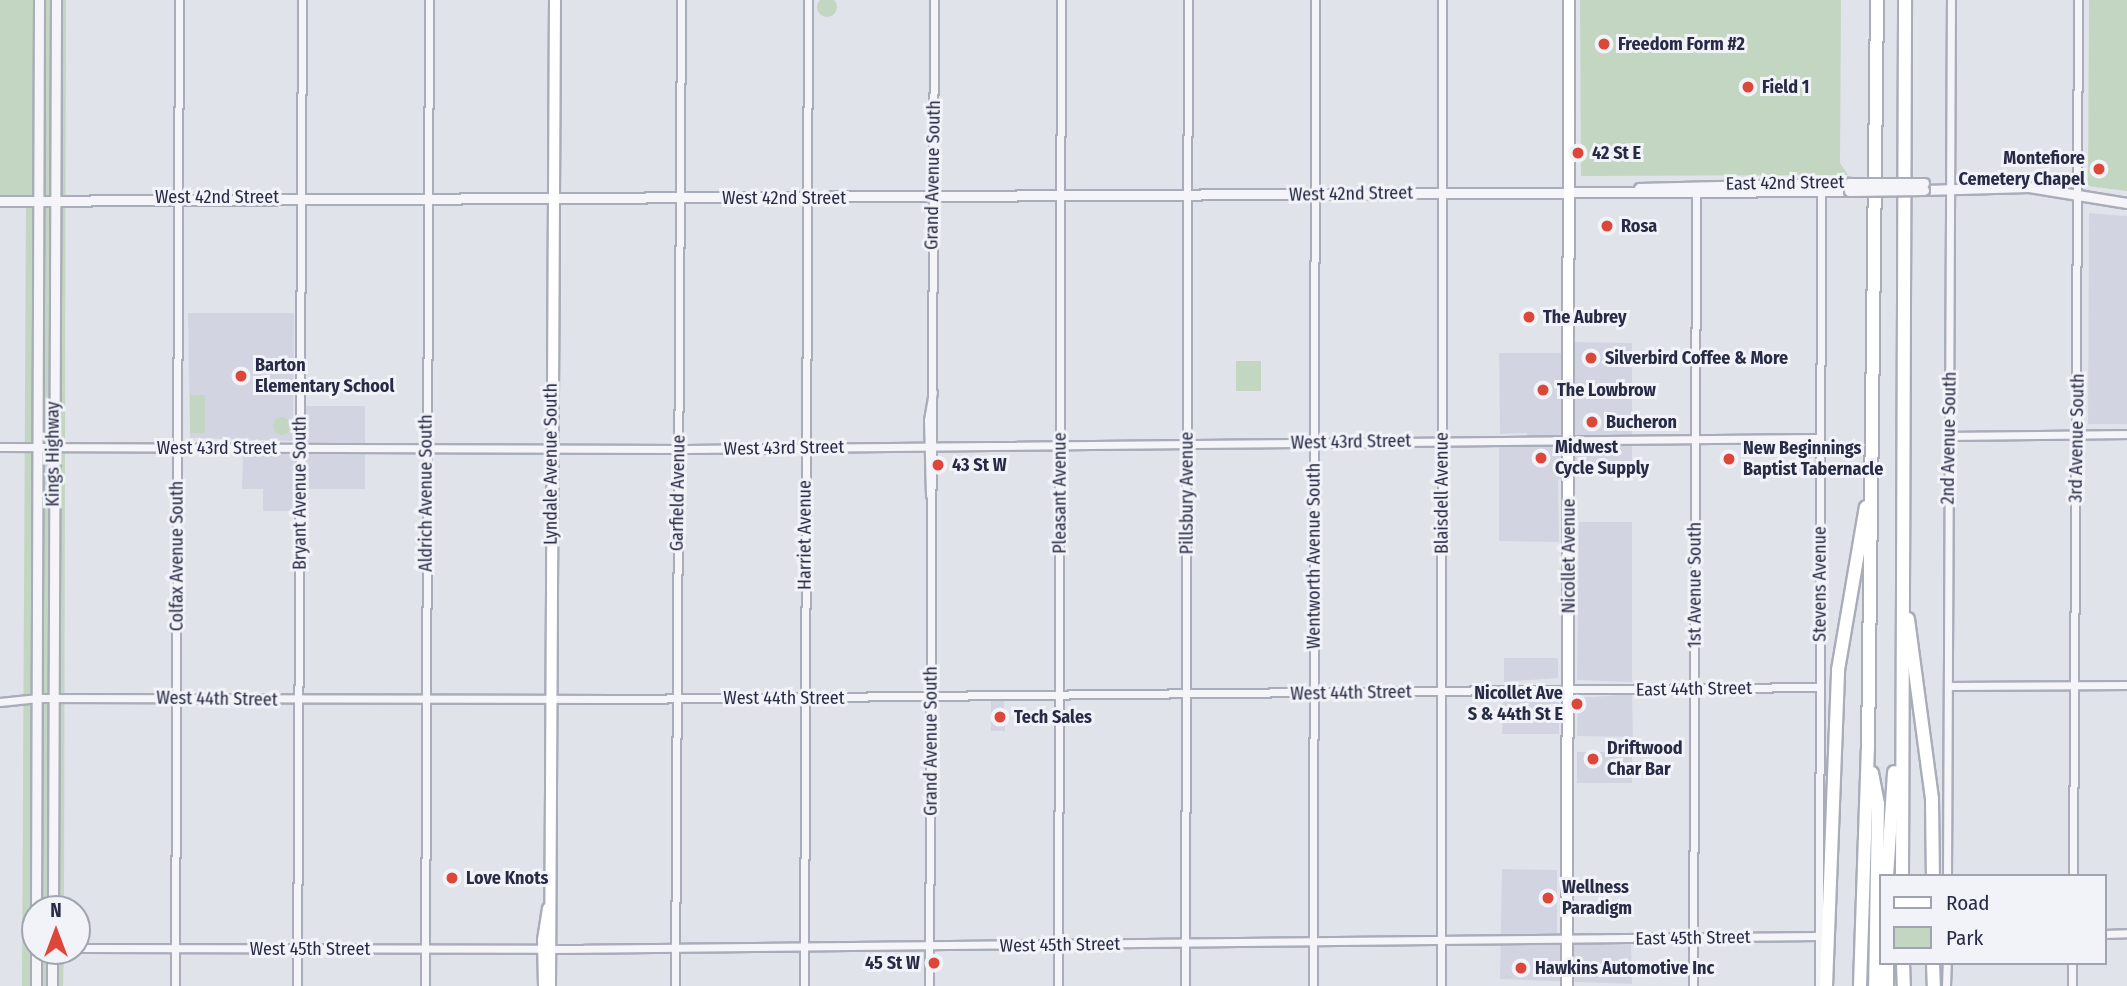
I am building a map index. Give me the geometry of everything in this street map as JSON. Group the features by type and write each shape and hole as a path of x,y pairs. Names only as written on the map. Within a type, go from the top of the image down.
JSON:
{"highway":[{"path":"1860,986 1868,749 1877,0"},
{"path":"1902,874 1900,695 1903,587 1905,0"},
{"path":"1826,986 1838,670 1872,465"},
{"path":"1903,587 1924,721 1933,874"},
{"path":"1887,874 1900,695"},
{"path":"1868,749 1878,804 1875,986"},
{"path":"1887,965 1887,986"},
{"path":"1903,965 1904,986"},
{"path":"1933,965 1934,986"}],"main road":[{"name":"Lyndale Avenue South","path":"550,0 553,20"},
{"name":"Lyndale Avenue South","path":"550,986 549,699 555,0"},
{"name":"Nicollet Avenue","path":"1567,986 1569,0"},
{"name":"Lyndale Avenue South","path":"544,986 548,949"}],"street":[{"name":"Kings Highway","path":"36,895 39,0"},
{"name":"Kings Highway","path":"53,895 56,0"},
{"name":"Colfax Avenue South","path":"175,986 179,0"},
{"name":"Bryant Avenue South","path":"297,986 302,0"},
{"name":"Aldrich Avenue South","path":"425,986 429,0"},
{"name":"Garfield Avenue","path":"675,986 681,0"},
{"name":"Harriet Avenue","path":"804,986 808,0"},
{"name":"Grand Avenue South","path":"929,986 934,0"},
{"name":"Pleasant Avenue","path":"1058,986 1061,0"},
{"name":"Pillsbury Avenue","path":"1185,986 1188,0"},
{"name":"Wentworth Avenue South","path":"1313,986 1315,0"},
{"name":"Blaisdell Avenue","path":"1440,986 1442,0"},
{"name":"2nd Avenue South","path":"1947,874 1951,0"},
{"name":"3rd Avenue South","path":"2073,874 2078,0"},
{"name":"Stevens Avenue","path":"1819,986 1821,187"},
{"name":"East 42nd Street","path":"1569,190 2037,187 2127,203"},
{"name":"1st Avenue South","path":"1693,986 1696,188"},
{"name":"West 42nd Street","path":"0,201 54,197 679,199 1186,193 1313,195 1569,190"},
{"path":"1949,436 2127,434"},
{"name":"West 43rd Street","path":"0,447 679,449 1820,438"},
{"path":"1948,686 2127,685"},
{"name":"East 44th Street","path":"1569,690 1820,687"},
{"name":"West 44th Street","path":"0,702 36,698 676,699 1569,690"},
{"path":"2106,934 2127,933"},
{"name":"East 45th Street","path":"1567,940 1819,936"},
{"name":"West 45th Street","path":"91,948 548,949 1567,940"},
{"path":"36,965 36,986"},
{"path":"52,965 52,986"},
{"path":"1946,986 1947,965"},
{"path":"2072,965 2072,986"}],"shaded area":[{"path":"2089,213 2127,216 2127,424 2088,424"},
{"name":"Barton Elementary School","path":"188,313 294,313 293,441 190,438"},
{"path":"1575,342 1632,343 1632,472 1580,472 1558,480 1559,542 1499,541 1499,446 1527,446 1527,433 1500,434 1499,353 1575,353"},
{"path":"304,406 365,406 365,489 294,489 294,511 263,511 263,489 242,489 243,453 302,451"},
{"path":"1579,522 1632,522 1632,682 1577,680"},
{"path":"1504,658 1558,658 1558,678 1504,682"},
{"path":"1632,694 1633,737 1577,736 1578,698"},
{"path":"1552,696 1559,703 1559,734 1502,734 1503,698"},
{"path":"991,701 1004,701 1005,731 991,731"},
{"path":"1577,752 1632,752 1632,783 1577,783"},
{"path":"1502,869 1557,870 1557,944 1631,944 1632,984 1500,979"}],"green space":[{"path":"822,-1 832,-1 836,3 836,11 831,16 823,16 818,11 818,3"},
{"path":"0,0 66,0 64,895 22,895 26,200 30,196 0,196"},
{"path":"1580,0 1841,0 1840,163 1848,175 1581,176"},
{"path":"2089,0 2127,0 2127,191 2088,186"},
{"path":"1236,361 1261,361 1261,391 1236,391"},
{"path":"190,395 205,395 205,433 190,433"},
{"path":"282,417 288,420 291,426 288,432 282,435 276,432 273,426 276,420"},
{"path":"22,965 64,965 63,986 22,986"}],"place":[{"name":"Freedom Form #2","path":"1604,44"},
{"name":"Field 1","path":"1748,87"},
{"name":"42 St E","path":"1578,153"},
{"name":"Montefiore Cemetery Chapel","path":"2099,169"},
{"name":"Rosa","path":"1607,226"},
{"name":"The Aubrey","path":"1529,317"},
{"name":"Silverbird Coffee & More","path":"1591,358"},
{"name":"Barton Elementary School","path":"241,376"},
{"name":"The Lowbrow","path":"1543,390"},
{"name":"Bucheron","path":"1592,422"},
{"name":"Midwest Cycle Supply","path":"1541,458"},
{"name":"New Beginnings Baptist Tabernacle","path":"1729,459"},
{"name":"43 St W","path":"938,465"},
{"name":"Nicollet Ave S & 44th St E","path":"1577,704"},
{"name":"Tech Sales","path":"1000,717"},
{"name":"Driftwood Char Bar","path":"1593,759"},
{"name":"Love Knots","path":"452,878"},
{"name":"Wellness Paradigm","path":"1548,898"},
{"name":"45 St W","path":"934,963"},
{"name":"Hawkins Automotive Inc","path":"1521,968"}]}
